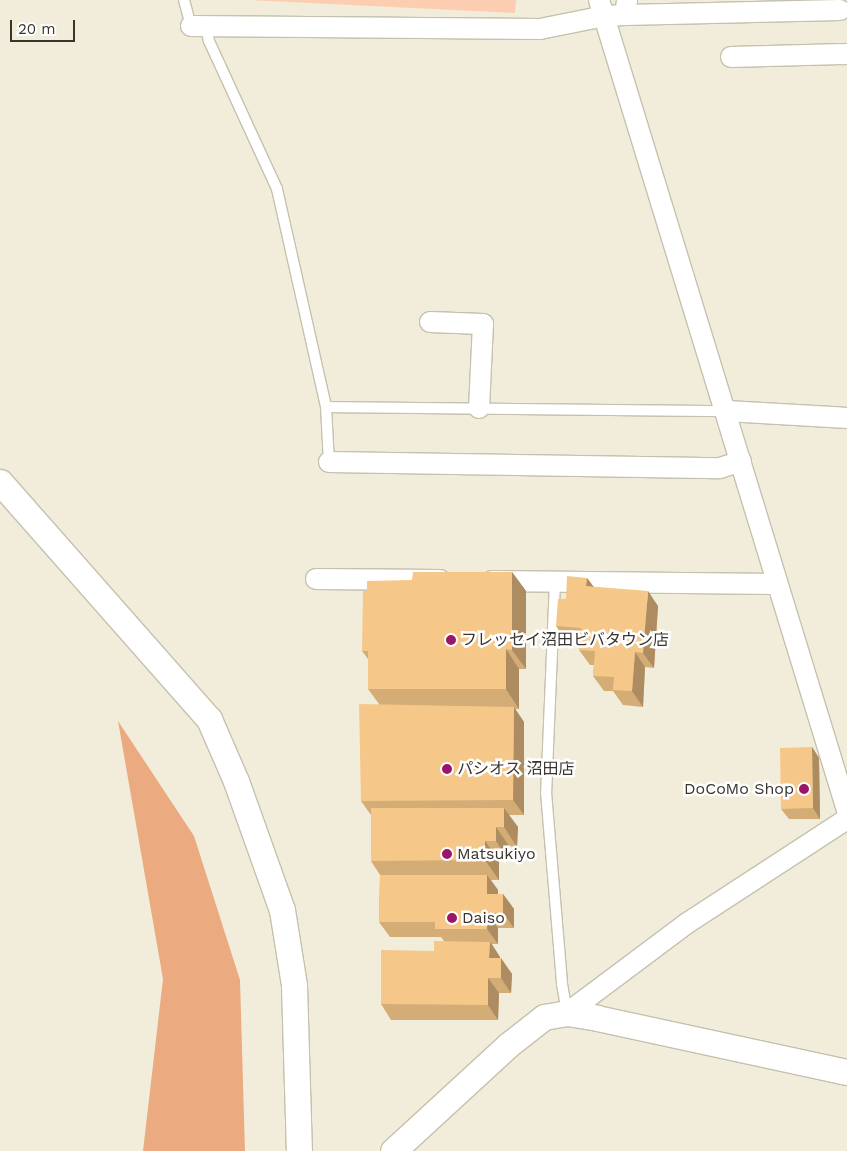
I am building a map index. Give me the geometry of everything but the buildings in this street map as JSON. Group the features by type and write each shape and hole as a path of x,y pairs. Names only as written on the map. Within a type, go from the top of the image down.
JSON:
{"street":[{"path":"602,8 727,411 777,584 847,810"},
{"path":"199,26 540,29 602,8 840,10"},
{"path":"731,57 847,54"},
{"path":"430,322 483,324 479,408"},
{"path":"727,411 847,418"},
{"path":"329,462 720,468 741,461"},
{"path":"0,482 208,719 236,781 282,910 294,984 300,1151"},
{"path":"316,578 456,580"},
{"path":"475,580 777,584"},
{"path":"567,1013 686,924 847,819"},
{"path":"401,1147 522,1034 544,1017 567,1013 847,1072"}],"lane":[{"path":"184,0 209,41 277,190 326,407 329,462"},
{"path":"326,407 727,411"},
{"path":"555,581 546,792 562,984 567,1013"}],"shaded area":[{"path":"249,0 516,0 515,13"},
{"path":"118,721 194,836 240,980 245,1151 143,1151 163,979"}],"place":[{"name":"フレッセイ沼田ビバタウン店","path":"451,640"},
{"name":"パシオス 沼田店","path":"447,769"},
{"name":"DoCoMo Shop","path":"804,789"},
{"name":"Matsukiyo","path":"447,854"},
{"name":"Daiso","path":"452,918"}]}
